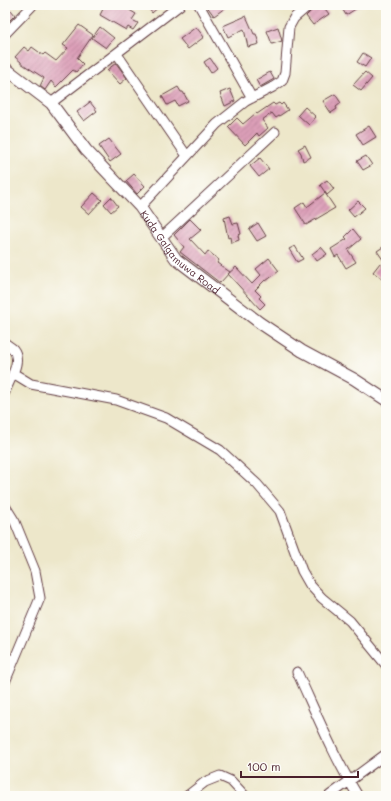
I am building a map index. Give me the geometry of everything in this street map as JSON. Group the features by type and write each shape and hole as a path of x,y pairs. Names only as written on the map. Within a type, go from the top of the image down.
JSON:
{"street":[{"path":"51,103 180,5"},
{"path":"199,5 252,98"},
{"path":"140,207 217,124 252,98 282,81 285,73 289,28 294,18 309,5"},
{"path":"5,34 32,6"},
{"path":"117,54 187,156"},
{"name":"Kuda Galgamuwa Road","path":"5,68 51,103 86,150 140,207 176,259 260,323 302,351 354,379 386,400"},
{"path":"161,238 275,132"},
{"path":"5,343 9,352 15,355 16,365 5,392"},
{"path":"13,374 31,384 116,400 159,415 220,450 257,484 280,511 302,571 310,585 322,598 350,621 386,665"},
{"path":"5,506 15,522 35,571 40,598 5,682"},
{"path":"297,672 349,781 358,796"},
{"path":"329,796 386,754"},
{"path":"187,796 206,782 220,776 231,781 245,796"}],"building":[{"path":"105,5 110,5 117,8 121,5 136,14 132,20 138,23 133,30 128,27 126,30 100,15"},
{"path":"146,5 161,5 152,13"},
{"path":"206,5 229,5 214,16"},
{"path":"315,5 322,5 329,14 313,25 306,16"},
{"path":"345,5 362,5 346,15 341,7"},
{"path":"11,10 15,15 5,25 5,15"},
{"path":"246,16 254,34 256,34 259,44 248,47 244,29 228,37 223,26"},
{"path":"79,25 93,35 77,58 83,64 76,72 73,70 56,87 51,81 45,90 40,86 44,78 21,63 15,57 24,47 29,51 32,47 43,55 45,53 56,61 68,48 63,45"},
{"path":"100,27 114,38 106,48 92,38"},
{"path":"196,27 204,37 188,49 180,39"},
{"path":"278,27 282,41 272,44 267,31"},
{"path":"363,53 371,58 365,67 357,62"},
{"path":"210,58 217,68 211,73 204,62"},
{"path":"116,63 127,78 120,84 107,70"},
{"path":"270,72 274,79 260,87 256,80"},
{"path":"365,72 372,78 361,91 353,85"},
{"path":"178,87 188,101 178,106 175,101 167,105 162,96"},
{"path":"230,89 235,101 225,106 220,93"},
{"path":"335,94 341,103 336,107 337,109 331,113 323,101"},
{"path":"90,102 97,111 84,121 77,112"},
{"path":"273,103 275,105 279,103 281,105 283,103 288,110 276,118 272,113 262,120 268,128 259,136 257,133 245,145 228,127 237,118 243,124 256,113 257,114"},
{"path":"305,107 316,117 309,125 298,115"},
{"path":"369,126 376,137 363,145 356,134"},
{"path":"109,139 121,154 110,162 99,146"},
{"path":"305,145 311,157 303,161 301,153 298,149"},
{"path":"366,156 372,165 363,170 357,161"},
{"path":"260,158 269,169 259,177 250,166"},
{"path":"134,174 145,186 137,194 126,181"},
{"path":"327,180 334,189 327,195 320,185"},
{"path":"94,193 102,200 89,214 81,207"},
{"path":"325,193 335,208 306,225 295,208 304,202 307,207"},
{"path":"111,197 118,206 111,212 104,204"},
{"path":"358,201 365,208 354,217 348,210"},
{"path":"230,216 233,224 238,223 241,234 238,235 239,240 231,243 230,237 228,238 224,218"},
{"path":"190,219 201,230 190,239 205,255 208,251 219,260 217,263 230,272 220,283 180,252 184,247 174,235"},
{"path":"258,223 266,236 257,241 249,229"},
{"path":"353,229 361,239 348,250 356,262 346,268 338,255 335,257 331,249 347,239 345,237"},
{"path":"386,245 386,264 377,251"},
{"path":"295,246 303,259 297,262 289,249"},
{"path":"321,247 327,254 317,261 312,254"},
{"path":"269,258 279,271 266,281 265,280 255,290 261,296 259,298 265,304 260,309 228,274 236,267 252,284 261,275 256,269"},
{"path":"380,263 386,268 386,282 373,272"}]}
